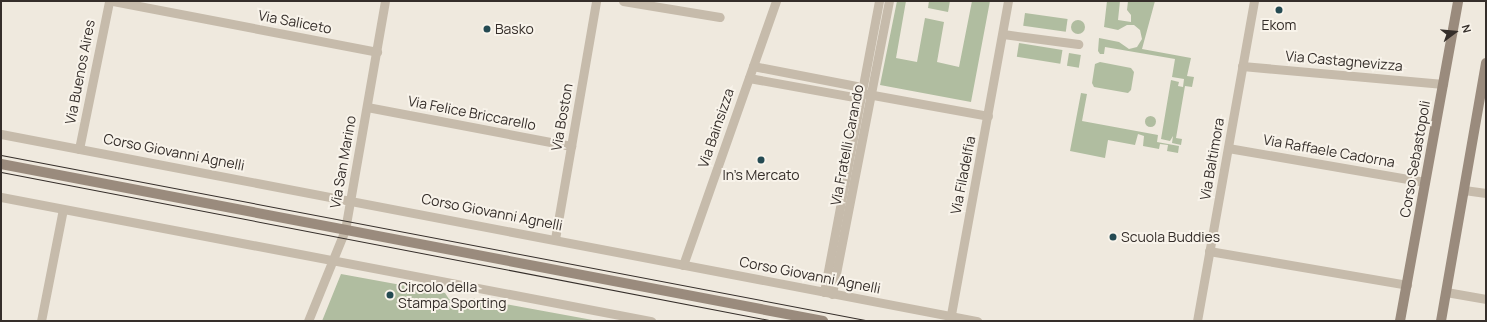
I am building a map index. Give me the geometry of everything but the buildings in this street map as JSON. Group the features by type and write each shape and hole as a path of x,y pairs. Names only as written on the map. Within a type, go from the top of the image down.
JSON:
{"main road":[{"name":"Corso Sebastopoli","path":"1400,321 1458,1"},
{"path":"1441,321 1484,88 1486,63"},
{"path":"1,164 824,321"}],"street":[{"name":"Via Buenos Aires","path":"79,149 109,1"},
{"name":"Via Saliceto","path":"113,1 377,52"},
{"name":"Via San Marino","path":"308,321 345,230 385,1"},
{"name":"Via Boston","path":"555,239 596,1"},
{"path":"623,1 720,17"},
{"name":"Via Bainsizza","path":"683,265 776,1"},
{"name":"Via Fratelli Carando","path":"828,293 879,1"},
{"name":"Via Fratelli Carando","path":"828,293 871,95 889,1"},
{"name":"Via Filadelfia","path":"950,318 1008,1"},
{"name":"Via Baltimora","path":"1197,321 1254,1"},
{"path":"1003,34 1078,44"},
{"path":"753,66 856,86 862,93 871,95 988,116"},
{"name":"Via Castagnevizza","path":"1242,66 1443,84"},
{"path":"749,78 854,97 862,93"},
{"name":"Via Felice Briccarello","path":"367,107 571,146"},
{"name":"Corso Giovanni Agnelli","path":"1,134 555,239 950,318 977,321"},
{"name":"Via Raffaele Cadorna","path":"1228,148 1425,182"},
{"path":"1464,190 1486,193"},
{"path":"1,197 651,321"},
{"path":"41,321 63,209"},
{"path":"1209,251 1407,285"},
{"path":"1446,292 1486,299"}],"green space":[{"path":"897,1 906,1 896,58 917,62 925,18 944,22 937,62 959,67 972,1 990,1 971,102 880,85"},
{"path":"929,1 950,1 948,12 928,8"},
{"path":"1107,1 1120,1 1118,20 1131,22 1131,15 1127,10 1128,1 1155,1 1142,49 1191,58 1187,76 1194,77 1192,87 1185,86 1176,138 1182,139 1181,145 1172,143 1173,136 1170,141 1161,139 1171,80 1179,82 1178,86 1183,87 1184,79 1172,77 1175,59 1105,47 1104,54 1100,54 1098,51 1099,38 1119,42 1129,49 1137,47 1142,39 1140,30 1134,25 1127,25 1118,30 1104,27"},
{"path":"1025,13 1068,19 1066,32 1023,26"},
{"path":"1078,20 1083,22 1085,27 1083,32 1078,34 1073,32 1071,27 1073,22"},
{"path":"1019,43 1062,50 1060,64 1017,57"},
{"path":"1069,53 1081,55 1079,68 1067,66"},
{"path":"1100,62 1131,68 1134,72 1131,90 1128,93 1094,87 1092,83 1095,64"},
{"path":"1081,93 1087,94 1082,121 1158,135 1157,142 1179,146 1178,153 1167,151 1168,145 1160,144 1159,149 1143,146 1144,136 1138,134 1135,145 1108,140 1105,158 1070,151"},
{"path":"1148,116 1152,116 1154,117 1154,125 1148,126 1145,123 1145,119"},
{"name":"Circolo della Stampa Sporting","path":"341,274 445,293 449,299 466,302 472,298 598,321 322,321"}],"tram line":[{"path":"1,155 870,321"},
{"path":"1,172 774,321"}],"place":[{"name":"Ekom","path":"1279,10"},
{"name":"Basko","path":"487,29"},
{"name":"In's Mercato","path":"761,160"},
{"name":"Scuola Buddies","path":"1113,237"},
{"name":"Circolo della Stampa Sporting","path":"390,295"}]}
